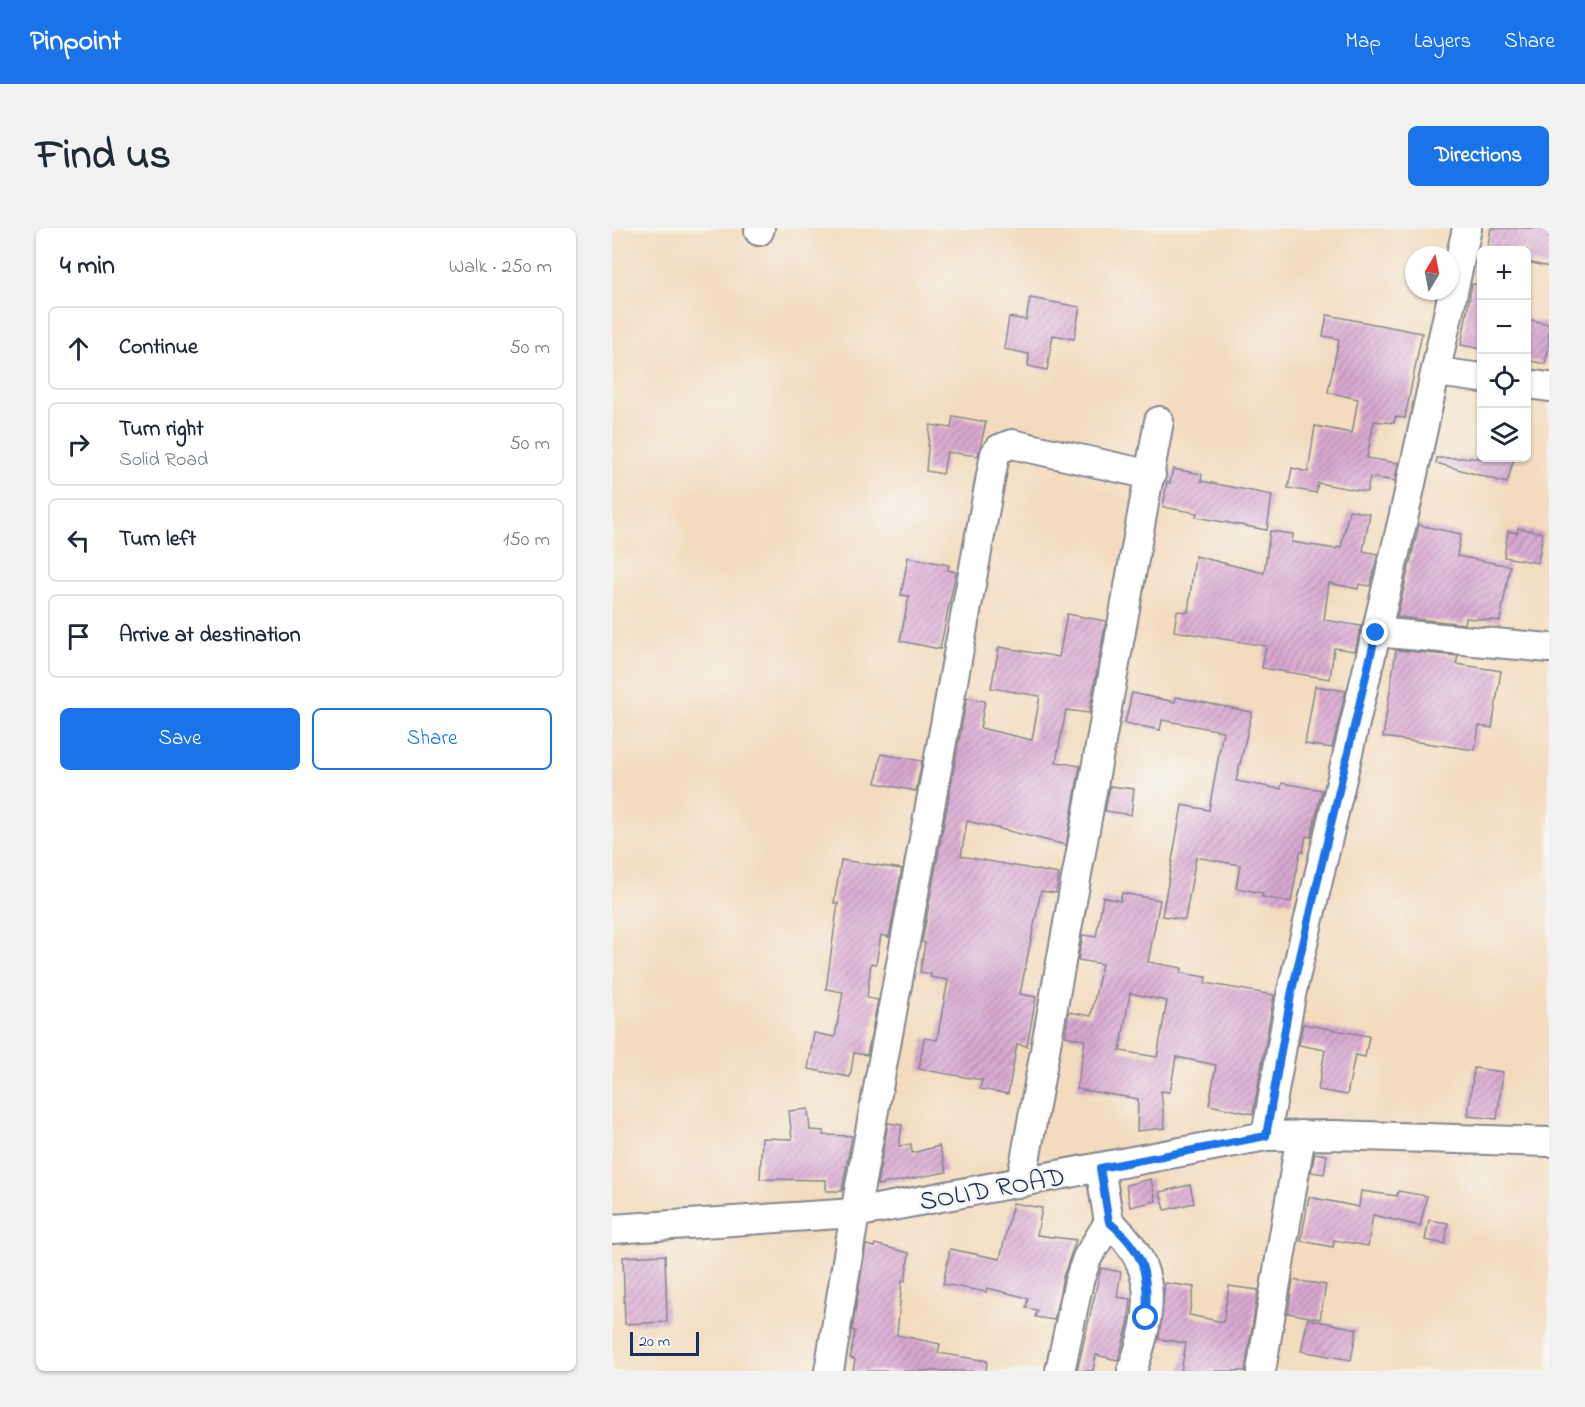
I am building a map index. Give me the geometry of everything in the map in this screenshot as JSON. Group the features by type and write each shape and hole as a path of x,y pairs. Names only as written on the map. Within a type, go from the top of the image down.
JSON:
{"street":[{"path":"1266,1136 1291,995 1436,372 1467,228"},
{"path":"1436,372 1477,377"},
{"path":"1531,385 1549,387"},
{"path":"1021,1183 1159,421"},
{"path":"829,1371 855,1213 995,454 999,448 1012,444 1151,475"},
{"path":"1376,633 1549,648"},
{"path":"1261,1371 1301,1135"},
{"name":"SOLID ROAD","path":"612,1229 855,1213 1266,1136 1549,1142"},
{"path":"1100,1168 1109,1222 1128,1238 1143,1262 1148,1286 1146,1318 1132,1371"},
{"path":"1060,1371 1079,1281 1087,1258 1109,1222"}],"building":[{"path":"1491,228 1549,228 1549,267 1531,263 1531,246 1488,246"},
{"path":"1472,284 1477,284 1477,348 1461,345"},
{"path":"1030,298 1080,307 1074,339 1053,335 1047,370 1028,366 1029,354 1004,349 1009,317 1026,320"},
{"path":"1327,315 1422,333 1405,418 1395,417 1394,423 1374,421 1367,458 1398,463 1395,481 1370,477 1367,492 1318,483 1316,493 1288,488 1292,468 1308,472 1315,426 1352,433 1358,399 1328,392 1339,339 1323,336"},
{"path":"1531,320 1549,324 1549,346 1545,364 1531,361"},
{"path":"953,416 986,422 978,456 947,452 943,474 926,471 930,425 951,428"},
{"path":"1437,458 1477,458 1477,462 1513,462 1507,483 1436,463"},
{"path":"1173,469 1202,474 1201,481 1272,495 1267,530 1196,517 1197,513 1163,507 1167,482 1170,483"},
{"path":"1349,510 1370,514 1363,551 1378,554 1370,586 1359,584 1358,589 1329,583 1324,620 1361,626 1355,651 1334,648 1330,679 1262,668 1266,646 1174,631 1177,611 1188,612 1195,556 1264,573 1270,531 1293,534 1292,542 1341,548"},
{"path":"1419,525 1461,534 1457,556 1510,566 1500,621 1466,618 1465,624 1397,617"},
{"path":"1518,528 1543,533 1538,563 1504,557 1508,531 1517,533"},
{"path":"908,557 949,565 948,570 956,572 940,649 900,641 909,596 901,595"},
{"path":"1067,614 1106,621 1089,713 1066,710 1056,762 1080,766 1066,845 967,821 961,856 1059,874 1056,893 1041,891 1020,994 1036,997 1027,1046 1017,1044 1008,1094 980,1089 982,1080 919,1069 924,1038 937,1040 948,980 930,977 931,974 920,972 925,943 922,942 967,698 985,701 980,728 1032,740 1040,696 991,688 999,647 1059,657"},
{"path":"1396,650 1458,656 1456,664 1501,671 1492,728 1479,726 1475,750 1383,737"},
{"path":"1315,686 1346,691 1332,748 1305,744"},
{"path":"1132,693 1175,702 1176,697 1252,712 1236,781 1281,789 1282,783 1322,790 1311,837 1306,836 1303,852 1300,852 1291,902 1262,897 1263,893 1236,888 1240,865 1196,857 1185,920 1162,916 1182,805 1209,810 1223,731 1162,720 1160,730 1125,723"},
{"path":"881,754 922,761 916,791 876,783"},
{"path":"1110,786 1134,789 1131,815 1105,811"},
{"path":"841,860 902,869 889,937 881,935 876,964 871,963 867,998 878,1000 867,1055 854,1053 850,1077 808,1069 814,1033 835,1037 843,992 826,989 838,903 834,903"},
{"path":"1122,893 1160,900 1148,962 1182,968 1181,973 1206,977 1205,983 1274,995 1253,1114 1209,1105 1216,1065 1176,1057 1170,1092 1161,1091 1165,1128 1137,1131 1138,1099 1077,1089 1085,1040 1065,1036 1069,1012 1091,1016 1102,964 1078,960 1083,935 1096,937 1103,897 1120,901","holes":["1130,993 1167,1001 1157,1057 1120,1051"]},
{"path":"1303,1024 1369,1036 1365,1057 1355,1055 1347,1095 1318,1090 1325,1050 1299,1045"},
{"path":"1474,1068 1503,1072 1497,1119 1468,1116"},
{"path":"808,1109 810,1130 824,1131 823,1135 852,1136 842,1191 826,1191 826,1180 760,1179 762,1138 792,1139 789,1111"},
{"path":"888,1123 902,1125 899,1146 911,1144 912,1153 939,1146 947,1172 877,1185"},
{"path":"1315,1153 1327,1155 1324,1174 1311,1172"},
{"path":"1151,1179 1156,1201 1130,1207 1126,1185"},
{"path":"1190,1185 1194,1203 1165,1210 1160,1192"},
{"path":"1361,1191 1397,1196 1398,1191 1427,1196 1420,1226 1373,1215 1368,1246 1334,1240 1333,1247 1301,1241 1309,1197 1359,1207"},
{"path":"1013,1203 1042,1208 1037,1235 1076,1240 1063,1277 1054,1320 1035,1317 1037,1310 1026,1308 1028,1298 987,1288 986,1292 943,1284 950,1249 1000,1259"},
{"path":"1429,1220 1448,1223 1445,1244 1425,1240"},
{"path":"875,1244 909,1253 905,1281 902,1280 897,1335 940,1344 938,1353 987,1361 986,1371 853,1371 855,1359 850,1358 855,1331 852,1330 866,1245 875,1247"},
{"path":"665,1255 667,1322 625,1324 623,1257"},
{"path":"1101,1268 1121,1272 1117,1297 1131,1299 1128,1325 1118,1360 1096,1355 1093,1371 1077,1371"},
{"path":"1293,1280 1326,1285 1320,1319 1288,1313"},
{"path":"1165,1283 1194,1287 1189,1315 1223,1322 1229,1286 1258,1290 1245,1371 1181,1371 1186,1343 1159,1339"},
{"path":"1308,1319 1357,1329 1351,1360 1301,1351"}],"route":[{"path":"1146,1318 1148,1286 1143,1262 1128,1238 1109,1222 1100,1168 1266,1136 1291,995 1376,633"}]}
